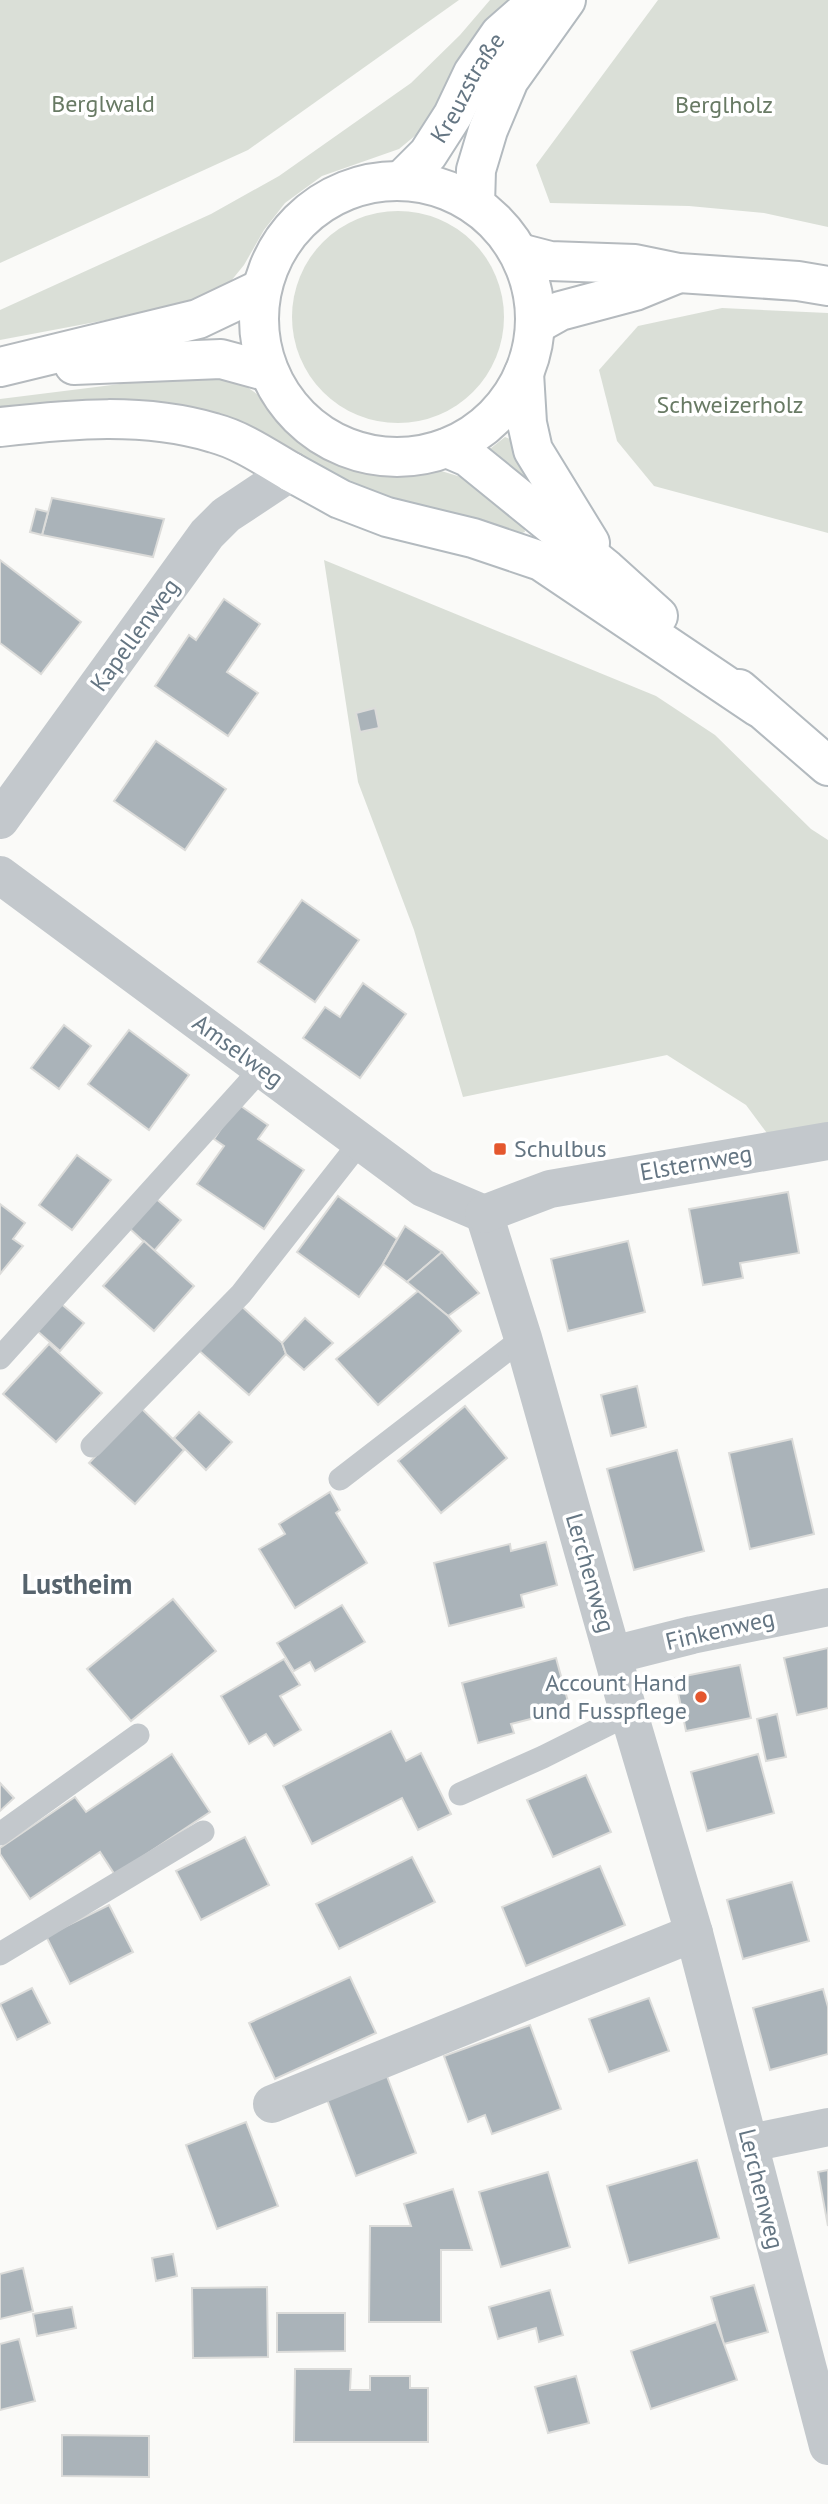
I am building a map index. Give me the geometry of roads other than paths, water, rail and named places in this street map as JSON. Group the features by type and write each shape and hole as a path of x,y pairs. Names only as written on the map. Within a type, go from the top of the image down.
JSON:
{"main road":[{"name":"Kreuzstraße","path":"402,180 428,154 453,115 473,73 500,34 539,0"},
{"name":"Kreuzstraße","path":"475,205 476,170 488,130 509,80 566,0"},
{"path":"402,180 440,187 475,205 500,226 519,253 534,300 532,350 524,373 510,397 493,418 471,435 447,448 405,457 363,452 323,436 291,408 269,372 258,331 261,289 274,253 297,222 307,214 328,198 364,184 402,180"},
{"path":"519,253 550,261 635,264 679,274 798,281 828,286"},
{"path":"535,325 560,311 635,291 679,274"},
{"path":"1,367 198,319 261,289"},
{"path":"1,367 221,359 269,372"},
{"path":"524,373 527,423 533,450 606,569"},
{"path":"0,427 77,418 153,419 216,433 258,452 340,499 387,517 473,538 541,561 758,707"},
{"path":"447,448 468,457 606,569 758,707 828,766"}],"street":[{"name":"Kapellenweg","path":"0,820 206,534 226,515 291,472"},
{"name":"Amselweg","path":"0,875 423,1188 484,1214"},
{"name":"Elsternweg","path":"484,1214 550,1189 828,1141"},
{"name":"Lerchenweg","path":"484,1214 523,1338 694,1933 828,2446"},
{"name":"Finkenweg","path":"613,1656 692,1635 828,1607"},
{"path":"272,2104 694,1933"},
{"path":"750,2143 828,2127"}],"lane":[{"path":"0,1358 262,1068"},
{"path":"92,1446 241,1294 361,1141"},
{"path":"340,1479 523,1338"},
{"path":"460,1794 629,1714"},
{"path":"0,1834 138,1735"},
{"path":"0,1954 203,1832"}],"place":[{"name":"Schulbus","path":"500,1149"},
{"name":"Account Hand und Fusspflege","path":"701,1697"}],"district":[{"name":"Lustheim","path":"77,1584"}],"park label":[{"name":"Berglwald","path":"103,104"},
{"name":"Berglholz","path":"724,105"},
{"name":"Schweizerholz","path":"730,405"}]}
